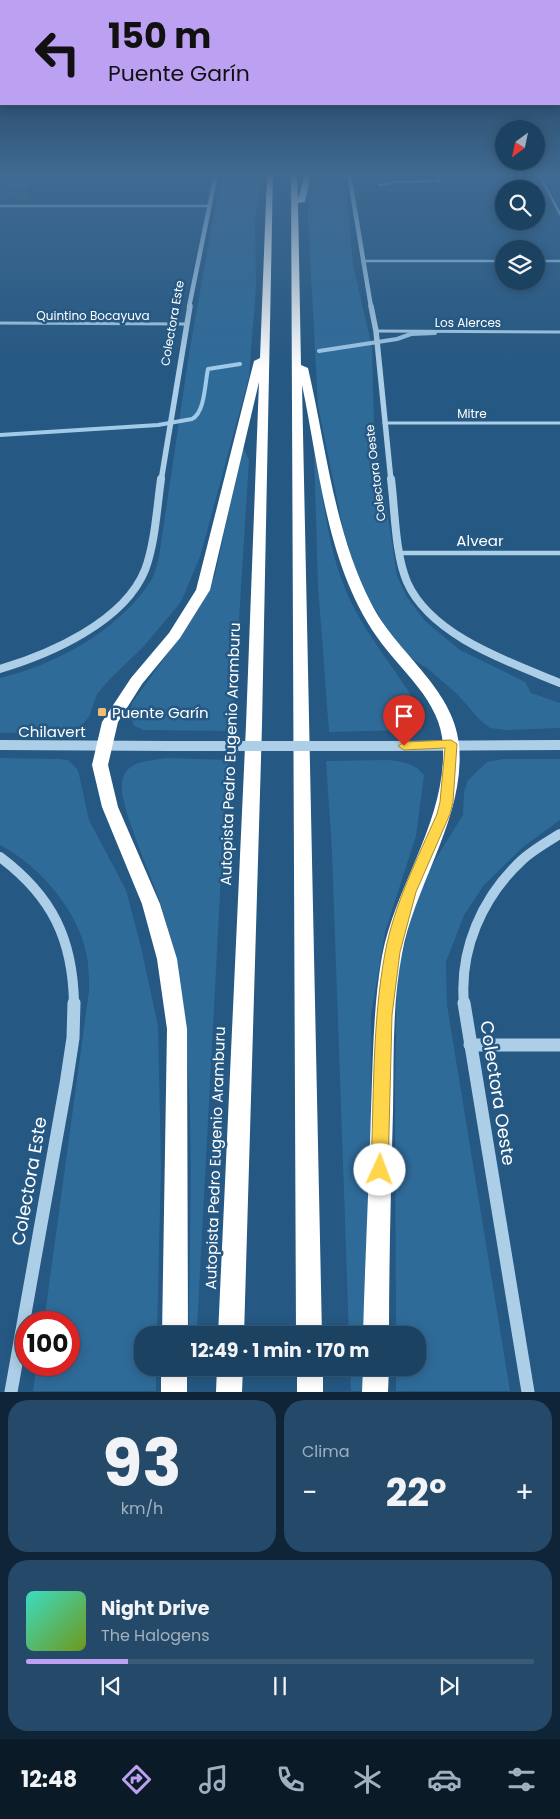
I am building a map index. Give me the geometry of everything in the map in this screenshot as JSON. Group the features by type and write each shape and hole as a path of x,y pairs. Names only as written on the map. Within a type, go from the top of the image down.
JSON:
{"highway":[{"name":"Autopista Pedro Eugenio Aramburu","path":"232,1326 268,239"},
{"path":"295,239 309,1326"},
{"path":"295,246 296,239"},
{"path":"175,1326 177,1029 166,959 150,904 110,807 100,765 110,722 136,681 175,635 202,590 266,335"},
{"path":"297,340 338,530 359,592 383,636 427,685 442,712 451,744 446,802 443,814 410,892 392,952 385,1015 376,1326"},
{"path":"174,1376 174,1392"},
{"path":"229,1392 230,1376"},
{"path":"310,1376 310,1392"},
{"path":"375,1392 376,1376"}],"street":[{"name":"Colectora Este","path":"0,669 57,648 84,632 110,614 144,572 172,418 186,324 203,239"},
{"name":"Colectora Oeste","path":"359,239 376,334 384,422 400,553 407,582 429,614 464,640 489,654 560,683"},
{"path":"362,261 495,261"},
{"path":"545,261 560,261"},
{"name":"Quintino Bocayuva","path":"0,323 186,324"},
{"name":"Los Alerces","path":"376,334 560,332"},
{"name":"Mitre","path":"384,422 560,423"},
{"name":"Alvear","path":"400,553 560,553"},
{"name":"Chilavert","path":"0,745 104,745"},
{"path":"104,745 560,745"},
{"name":"Colectora Oeste","path":"528,1392 470,1045 464,1002 464,968 482,913 499,885 523,859 560,834"},
{"name":"Colectora Este","path":"0,857 19,870 47,900 60,928 71,968 74,1037 11,1392"},
{"path":"470,1045 560,1045"}],"shaded area":[{"path":"209,239 255,239 256,287 249,377 200,557 181,602 144,646 97,694 89,717 81,726 65,732 0,733 0,678 42,664 84,644 121,616 137,600 155,573 189,354"},
{"path":"309,239 351,239 353,265 372,348 374,425 397,576 407,597 425,621 460,650 525,682 531,693 560,703 560,728 507,730 490,728 481,721 457,694 427,668 404,654 385,627 359,581 344,533 318,406"},
{"path":"243,447 249,460 232,731 144,730 134,726 130,713 132,703 189,624 202,603 215,575"},
{"path":"314,452 330,537 344,586 360,619 421,712 418,720 406,730 329,732 318,585"},
{"path":"0,758 68,760 78,770 89,820 126,890 141,947 158,1026 161,1165 157,1326 134,1326 134,1376 156,1376 156,1391 33,1391 35,1376 80,1376 80,1311 45,1311 89,991 89,974 83,940 67,907 56,892 29,865 0,845"},
{"path":"167,758 229,760 224,819 197,1326 189,1326 190,1119 183,1011 174,959 162,908 125,808 122,793 122,782 128,769 146,761"},
{"path":"503,759 560,759 560,820 523,847 484,885 464,915 446,962 447,1005 510,1391 396,1391 396,1376 426,1376 426,1326 396,1326 395,1086 397,977 414,904 435,860 463,815 464,792 468,780 487,762"},
{"path":"388,760 403,762 424,775 416,836 385,932 371,1016 370,1326 349,1326 332,851 326,761"},
{"path":"350,1376 370,1376 370,1391 351,1391"}],"waterway":[{"path":"319,351 397,339 411,334 435,333"},
{"path":"0,435 158,425 192,419 196,416 202,404 208,369 240,364"}],"place":[{"name":"Puente Garín","path":"102,712"}],"route":[{"path":"380,1170 385,1015 392,952 410,892 443,814 449,776 451,744 404,746"}]}
